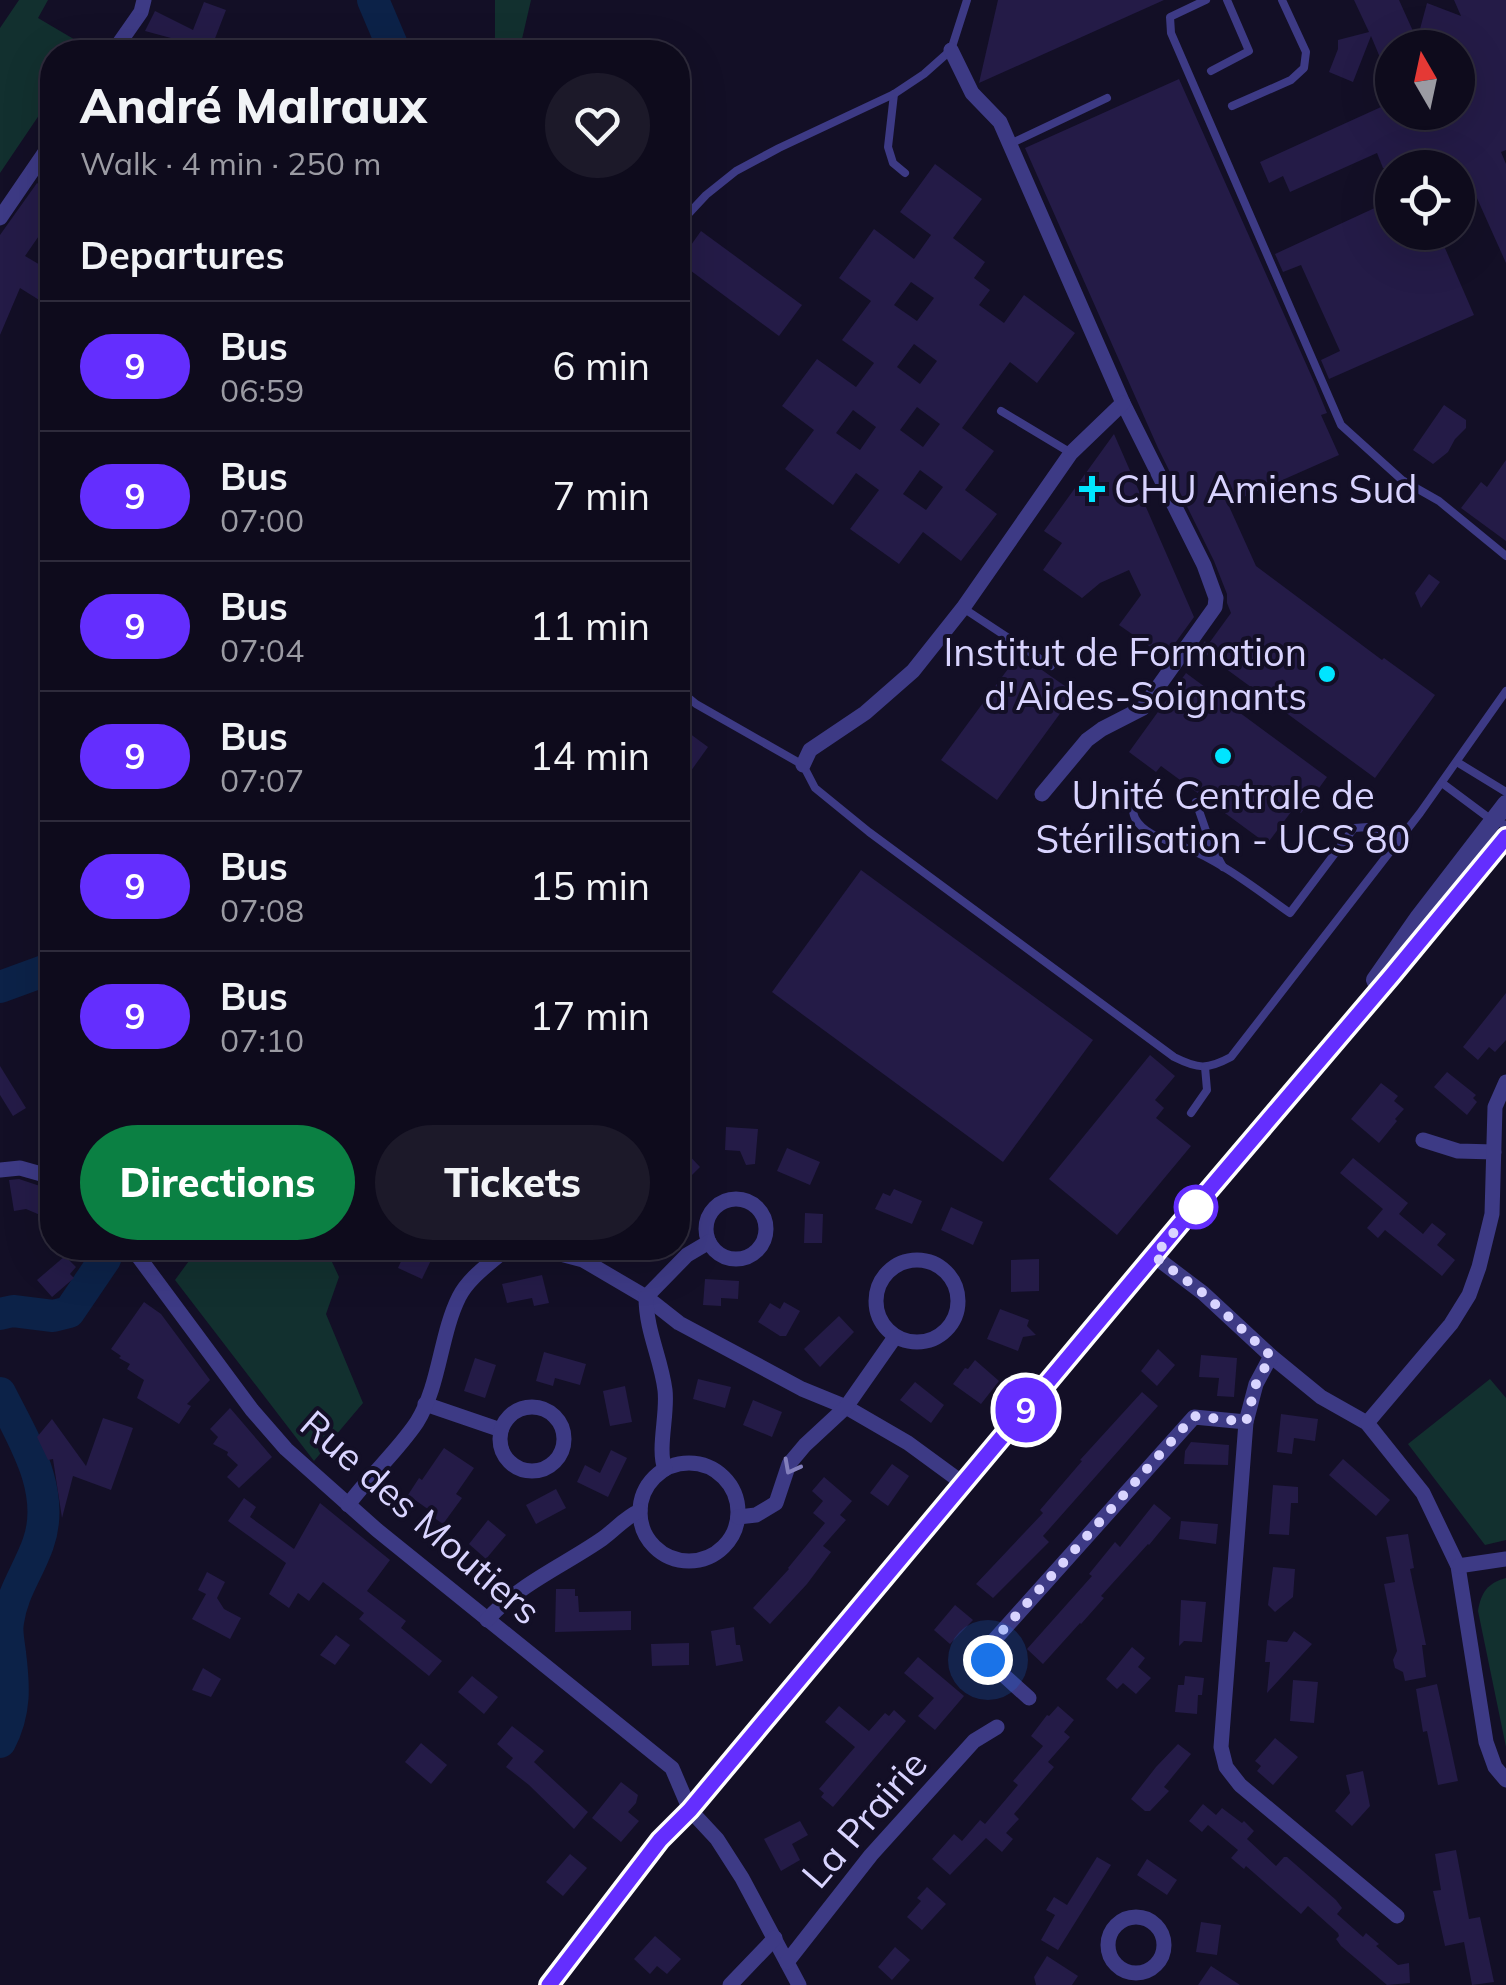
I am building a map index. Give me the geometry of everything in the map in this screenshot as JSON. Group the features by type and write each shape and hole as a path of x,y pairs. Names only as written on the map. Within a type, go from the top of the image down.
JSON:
{"street":[{"path":"121,40 141,12 144,0"},
{"path":"951,50 972,92 1000,122 1123,403 1204,565 1216,598 1216,606 1143,708 1087,740 1042,794"},
{"path":"0,218 40,160"},
{"path":"803,766 810,750 865,713 913,671 964,608 1071,454 1123,403"},
{"path":"1338,1038 1374,980 1499,823 1506,804"},
{"path":"549,1985 660,1840 690,1810 1506,837"},
{"path":"1366,1423 1451,1324 1469,1295 1499,1214 1495,1107 1506,1082"},
{"path":"1423,1140 1458,1151 1494,1152"},
{"path":"0,1170 20,1168 40,1174"},
{"path":"690,1252 709,1242"},
{"path":"1154,1256 1203,1293 1321,1397 1366,1423 1423,1493 1458,1566 1486,1742 1495,1767 1506,1780"},
{"name":"Rue des Moutiers","path":"141,1260 252,1410 286,1449 348,1506 672,1768 690,1810 717,1839 799,1985"},
{"path":"348,1506 417,1422 457,1300 467,1284 493,1260"},
{"path":"582,1260 646,1297 679,1323 802,1389 846,1407 908,1443 964,1484"},
{"path":"666,1469 661,1459 665,1389 646,1318 646,1297 680,1260"},
{"path":"906,1261 933,1263 945,1271 958,1294 954,1320 946,1331 921,1343 895,1337 878,1316 877,1289 884,1276 906,1261"},
{"path":"738,1517 756,1515 776,1503 789,1464 846,1407 895,1337"},
{"path":"1271,1356 1256,1384 1246,1422 1221,1746 1226,1767 1240,1784 1397,1916"},
{"path":"425,1404 501,1430"},
{"path":"523,1408 544,1409 561,1423 565,1444 562,1454 546,1469 526,1472 507,1460 500,1441 501,1430 513,1413 523,1408"},
{"path":"1029,1698 988,1660 988,1647 1194,1416 1246,1422"},
{"path":"680,1464 710,1468 732,1488 738,1517 734,1533 724,1547 710,1556 694,1561 662,1554 642,1528 640,1512 647,1487 666,1469 680,1464"},
{"path":"487,1620 539,1576 583,1552 618,1529 631,1514 640,1512"},
{"path":"1458,1566 1506,1559"},
{"name":"La Prairie","path":"787,1962 871,1856 974,1741 997,1727"},
{"path":"730,1985 775,1938"}],"lane":[{"path":"690,212 736,171 894,94 924,74 951,50 967,0"},
{"path":"1206,0 1170,17 1171,33 1341,425 1402,480 1439,501 1506,556"},
{"path":"1212,71 1249,51 1227,0"},
{"path":"1232,106 1291,80 1304,68 1306,52 1282,0"},
{"path":"894,94 888,148 893,163 904,173"},
{"path":"1010,144 1107,98"},
{"path":"1001,411 1071,454"},
{"path":"964,608 1051,666"},
{"path":"690,699 803,766 815,788 885,844 1174,1057 1192,1066 1213,1067 1231,1058 1458,762 1506,690"},
{"path":"1458,762 1506,792"},
{"path":"1442,783 1499,823"},
{"path":"1131,787 1133,816 1141,825 1159,838 1223,867 1290,913 1354,828 1404,834"},
{"path":"1196,802 1210,845 1223,867"},
{"path":"1190,1112 1208,1090 1205,1067"}],"green space":[{"path":"19,0 48,0 38,18 75,40 40,40 40,114 0,173 0,28"},
{"path":"495,0 531,0 522,40 495,40"},
{"path":"190,1260 332,1260 339,1277 326,1314 363,1403 314,1461 175,1280"},
{"path":"1490,1379 1506,1398 1506,1540 1485,1545 1408,1444"},
{"path":"1506,1578 1506,1747 1478,1611 1486,1589"}],"building":[{"path":"998,0 1164,0 979,83"},
{"path":"1354,0 1399,0 1412,30 1375,30 1375,46 1371,36 1353,82 1329,72 1338,40 1369,32"},
{"path":"1454,0 1506,0 1506,150 1501,152 1506,164 1506,263 1475,194 1475,150 1375,150 1375,154 1290,192 1283,176 1269,183 1260,162 1375,110 1375,130 1475,130 1475,30 1420,30 1427,3 1461,16"},
{"path":"204,2 226,10 214,40 178,40 145,31 155,11 193,30"},
{"path":"1179,79 1315,384 1327,413 1321,415 1339,455 1228,504 1256,566 1435,695 1375,778 1199,649 1205,641 1207,646 1231,613 1227,594 1025,148"},
{"path":"935,164 982,199 953,238 985,262 974,278 990,290 979,305 1004,323 1024,295 1075,333 1037,383 1010,362 962,428 994,451 965,490 997,514 961,561 923,532 899,564 850,529 879,490 856,473 833,505 785,469 814,430 782,406 817,359 856,387 874,363 842,340 871,301 839,278 874,229 914,259 931,235 900,212","holes":["911,282 934,298 917,321 894,305","914,344 937,361 920,384 897,367","917,407 940,424 923,447 900,430","853,410 876,427 860,450 836,433","920,470 943,487 926,510 903,494"]},
{"path":"37,183 40,185 40,234 25,256 40,265 40,300 20,288 0,335 0,235"},
{"path":"1375,208 1375,250 1446,250 1474,315 1329,379 1321,360 1340,351 1301,265 1283,272 1275,254"},
{"path":"701,231 802,305 779,336 690,270 690,246"},
{"path":"1444,405 1466,420 1466,428 1433,464 1413,450"},
{"path":"1114,434 1194,617 1165,657 1119,625 1141,595 1129,570 1100,583 1082,598 1043,570 1062,543 1044,531"},
{"path":"1506,460 1506,541 1461,508 1481,482 1487,487"},
{"path":"1429,574 1440,582 1421,608 1415,593"},
{"path":"1019,654 1075,693 997,800 941,760"},
{"name":"Unité Centrale de Stérilisation - UCS 80","path":"1186,673 1327,777 1301,813 1294,808 1267,844 1161,766 1156,772 1129,752"},
{"path":"690,734 708,747 690,772"},
{"path":"861,870 1093,1040 1003,1162 772,992"},
{"path":"1506,993 1506,1040 1495,1052 1489,1047 1478,1060 1463,1047"},
{"path":"1150,1055 1175,1076 1155,1100 1164,1108 1156,1118 1191,1146 1117,1235 1049,1179"},
{"path":"0,1066 26,1108 13,1116 0,1095"},
{"path":"1447,1072 1476,1095 1473,1098 1477,1102 1467,1115 1434,1087"},
{"path":"1381,1083 1398,1096 1394,1101 1404,1109 1379,1143 1351,1119"},
{"path":"726,1127 758,1129 755,1164 746,1165 740,1151 725,1150"},
{"path":"787,1148 820,1162 810,1185 777,1171"},
{"path":"690,1156 700,1167 690,1177"},
{"path":"1353,1158 1408,1203 1399,1214 1423,1234 1432,1223 1446,1234 1437,1245 1455,1260 1442,1276 1385,1230 1378,1238 1367,1228 1383,1209 1340,1173"},
{"path":"9,1180 40,1186 40,1215 26,1209 14,1211"},
{"path":"894,1189 922,1201 912,1224 875,1209 883,1193 890,1196"},
{"path":"951,1207 983,1222 973,1245 941,1230"},
{"path":"805,1213 823,1214 822,1243 804,1243"},
{"path":"1039,1259 1039,1291 1011,1292 1011,1260"},
{"path":"60,1260 69,1260 76,1267 70,1274 74,1278 52,1297 37,1280"},
{"path":"402,1260 431,1260 422,1279 398,1268"},
{"path":"542,1275 549,1303 534,1306 532,1298 507,1303 502,1284"},
{"path":"705,1279 739,1281 738,1299 721,1298 721,1306 703,1305"},
{"path":"144,1302 161,1314 210,1380 187,1404 191,1406 179,1424 137,1398 144,1380 127,1369 130,1364 111,1349"},
{"path":"784,1302 800,1311 786,1336 780,1336 758,1322 770,1303 780,1309"},
{"path":"1000,1309 1029,1320 1027,1326 1036,1335 1023,1337 1018,1351 987,1339"},
{"path":"839,1316 854,1332 820,1367 804,1349"},
{"path":"1158,1349 1175,1365 1157,1386 1141,1371"},
{"path":"544,1352 586,1364 580,1385 555,1378 553,1386 536,1381"},
{"path":"1201,1355 1237,1358 1234,1397 1217,1396 1219,1378 1199,1377"},
{"path":"475,1358 496,1365 485,1398 464,1391"},
{"path":"975,1360 999,1381 981,1404 953,1384"},
{"path":"698,1379 731,1387 725,1408 693,1399"},
{"path":"915,1382 944,1405 931,1423 900,1400"},
{"path":"625,1386 632,1422 610,1426 603,1391"},
{"path":"1142,1392 1158,1406 1043,1536 1049,1542 993,1598 976,1584 1043,1513 1040,1510 1080,1460"},
{"path":"753,1400 782,1412 772,1437 743,1425"},
{"path":"230,1408 272,1457 239,1488 227,1477 238,1465 228,1452 213,1444 218,1437 210,1429"},
{"path":"1281,1414 1318,1419 1315,1441 1294,1438 1292,1454 1277,1452"},
{"path":"103,1418 133,1428 111,1490 73,1476 62,1518 53,1459 48,1460 37,1437 52,1419 86,1466"},
{"path":"1191,1442 1229,1445 1228,1465 1184,1464"},
{"path":"444,1448 474,1468 456,1494 462,1498 443,1524 408,1495"},
{"path":"611,1450 627,1458 608,1497 577,1482 585,1465 600,1473"},
{"path":"1343,1459 1390,1500 1376,1516 1329,1475"},
{"path":"892,1464 909,1476 888,1506 870,1493"},
{"path":"824,1477 852,1501 840,1515 846,1520 823,1546 831,1552 770,1624 753,1608 825,1523 813,1513 823,1501 812,1491"},
{"path":"1273,1485 1298,1487 1298,1503 1291,1503 1289,1535 1269,1534"},
{"path":"556,1489 566,1508 536,1524 526,1505"},
{"path":"244,1498 256,1507 250,1517 294,1549 320,1503 390,1560 367,1591 406,1621 401,1628 442,1661 429,1676 359,1619 364,1613 323,1582 309,1601 298,1593 289,1608 269,1594 286,1563 228,1521"},
{"path":"1154,1504 1171,1518 1043,1664 1027,1649 1092,1576 1089,1574 1115,1542 1120,1547"},
{"path":"488,1520 506,1535 486,1559 469,1544"},
{"path":"1181,1521 1218,1524 1216,1544 1179,1539"},
{"path":"1408,1534 1414,1568 1410,1569 1426,1645 1422,1645 1426,1677 1405,1681 1393,1660 1397,1651 1384,1584 1395,1582 1386,1537"},
{"path":"1273,1567 1295,1569 1293,1597 1275,1612 1268,1605"},
{"path":"207,1572 225,1582 217,1598 224,1609 241,1618 230,1639 192,1619 206,1594 198,1590"},
{"path":"556,1589 575,1589 579,1612 631,1611 631,1630 555,1632"},
{"path":"1181,1600 1206,1602 1202,1642 1184,1641 1179,1646"},
{"path":"955,1605 973,1620 950,1644 934,1630"},
{"path":"734,1627 743,1661 716,1666 711,1631"},
{"path":"1294,1631 1312,1644 1267,1693 1267,1640 1287,1642"},
{"path":"336,1635 350,1645 335,1665 320,1655"},
{"path":"689,1643 689,1665 652,1666 651,1644"},
{"path":"1132,1647 1145,1658 1138,1667 1151,1678 1136,1694 1123,1683 1117,1689 1106,1679"},
{"path":"918,1657 964,1696 935,1730 918,1716 934,1698 904,1673"},
{"path":"203,1668 221,1679 211,1697 192,1690"},
{"path":"472,1676 498,1697 484,1714 458,1692"},
{"path":"1185,1676 1204,1678 1197,1714 1175,1712 1178,1685 1184,1685"},
{"path":"1293,1680 1318,1682 1314,1723 1290,1721"},
{"path":"1437,1684 1458,1781 1438,1785 1416,1689"},
{"path":"839,1706 869,1731 885,1713 889,1716 894,1710 906,1721 833,1807 821,1797 824,1793 819,1789 855,1747 825,1722"},
{"path":"1058,1706 1074,1720 1064,1732 1070,1737 1048,1762 1054,1767 1014,1814 1019,1819 1006,1833 1013,1839 1002,1852 986,1838 950,1875 932,1859 954,1834 962,1841 980,1820 985,1824 1018,1785 1013,1781 1043,1746 1031,1736"},
{"path":"512,1726 544,1751 534,1762 588,1812 574,1829 506,1767 513,1758 497,1744"},
{"path":"1275,1738 1298,1757 1273,1785 1257,1771 1261,1766 1255,1761"},
{"path":"421,1743 447,1765 431,1784 405,1762"},
{"path":"1178,1744 1191,1754 1164,1787 1169,1791 1150,1811 1145,1811 1131,1799"},
{"path":"1363,1771 1370,1806 1352,1826 1335,1811 1350,1793 1346,1775"},
{"path":"621,1782 638,1795 628,1812 639,1821 621,1842 592,1818"},
{"path":"1203,1804 1216,1815 1222,1808 1244,1821 1254,1831 1247,1839 1276,1866 1287,1857 1336,1900 1342,1908 1337,1914 1363,1937 1366,1933 1398,1965 1409,1963 1410,1983 1387,1985 1341,1946 1336,1939 1338,1933 1308,1906 1301,1914 1246,1866 1244,1869 1231,1858 1238,1850 1208,1825 1202,1832 1189,1821"},
{"path":"800,1821 808,1835 792,1844 800,1860 781,1871 764,1839"},
{"path":"1456,1850 1469,1919 1480,1917 1494,1982 1472,1985 1464,1942 1445,1946 1433,1891 1441,1890 1435,1854"},
{"path":"570,1854 587,1868 563,1896 546,1882"},
{"path":"1097,1857 1111,1865 1058,1950 1041,1940 1055,1915 1046,1910 1054,1897 1067,1905"},
{"path":"1147,1859 1177,1880 1167,1895 1137,1875"},
{"path":"927,1887 946,1904 922,1930 907,1917"},
{"path":"1201,1922 1221,1925 1217,1955 1196,1952"},
{"path":"655,1936 681,1959 667,1974 657,1966 650,1974 634,1959"},
{"path":"895,1947 910,1960 892,1980 878,1967"},
{"path":"1047,1956 1078,1976 1072,1985 1036,1985 1034,1977"},
{"path":"1211,1966 1240,1985 1198,1985"}],"waterway":[{"path":"373,0 390,40"},
{"path":"0,987 40,972"},
{"path":"0,1314 13,1311 53,1316 69,1312 104,1260"},
{"path":"0,1393 35,1466 43,1505 38,1544 8,1622 12,1698 0,1742"}],"bus line":[{"name":"9","path":"549,1985 660,1840 690,1810 1506,837"}],"place":[{"name":"CHU Amiens Sud","path":"1092,489"},
{"name":"Institut de Formation d'Aides-Soignants","path":"1327,674"},
{"name":"Unité Centrale de Stérilisation - UCS 80","path":"1223,756"}],"route":[{"path":"988,1660 988,1647 1194,1416 1246,1422 1256,1384 1271,1356 1203,1293 1154,1256 1198,1204 1196,1207"}]}
